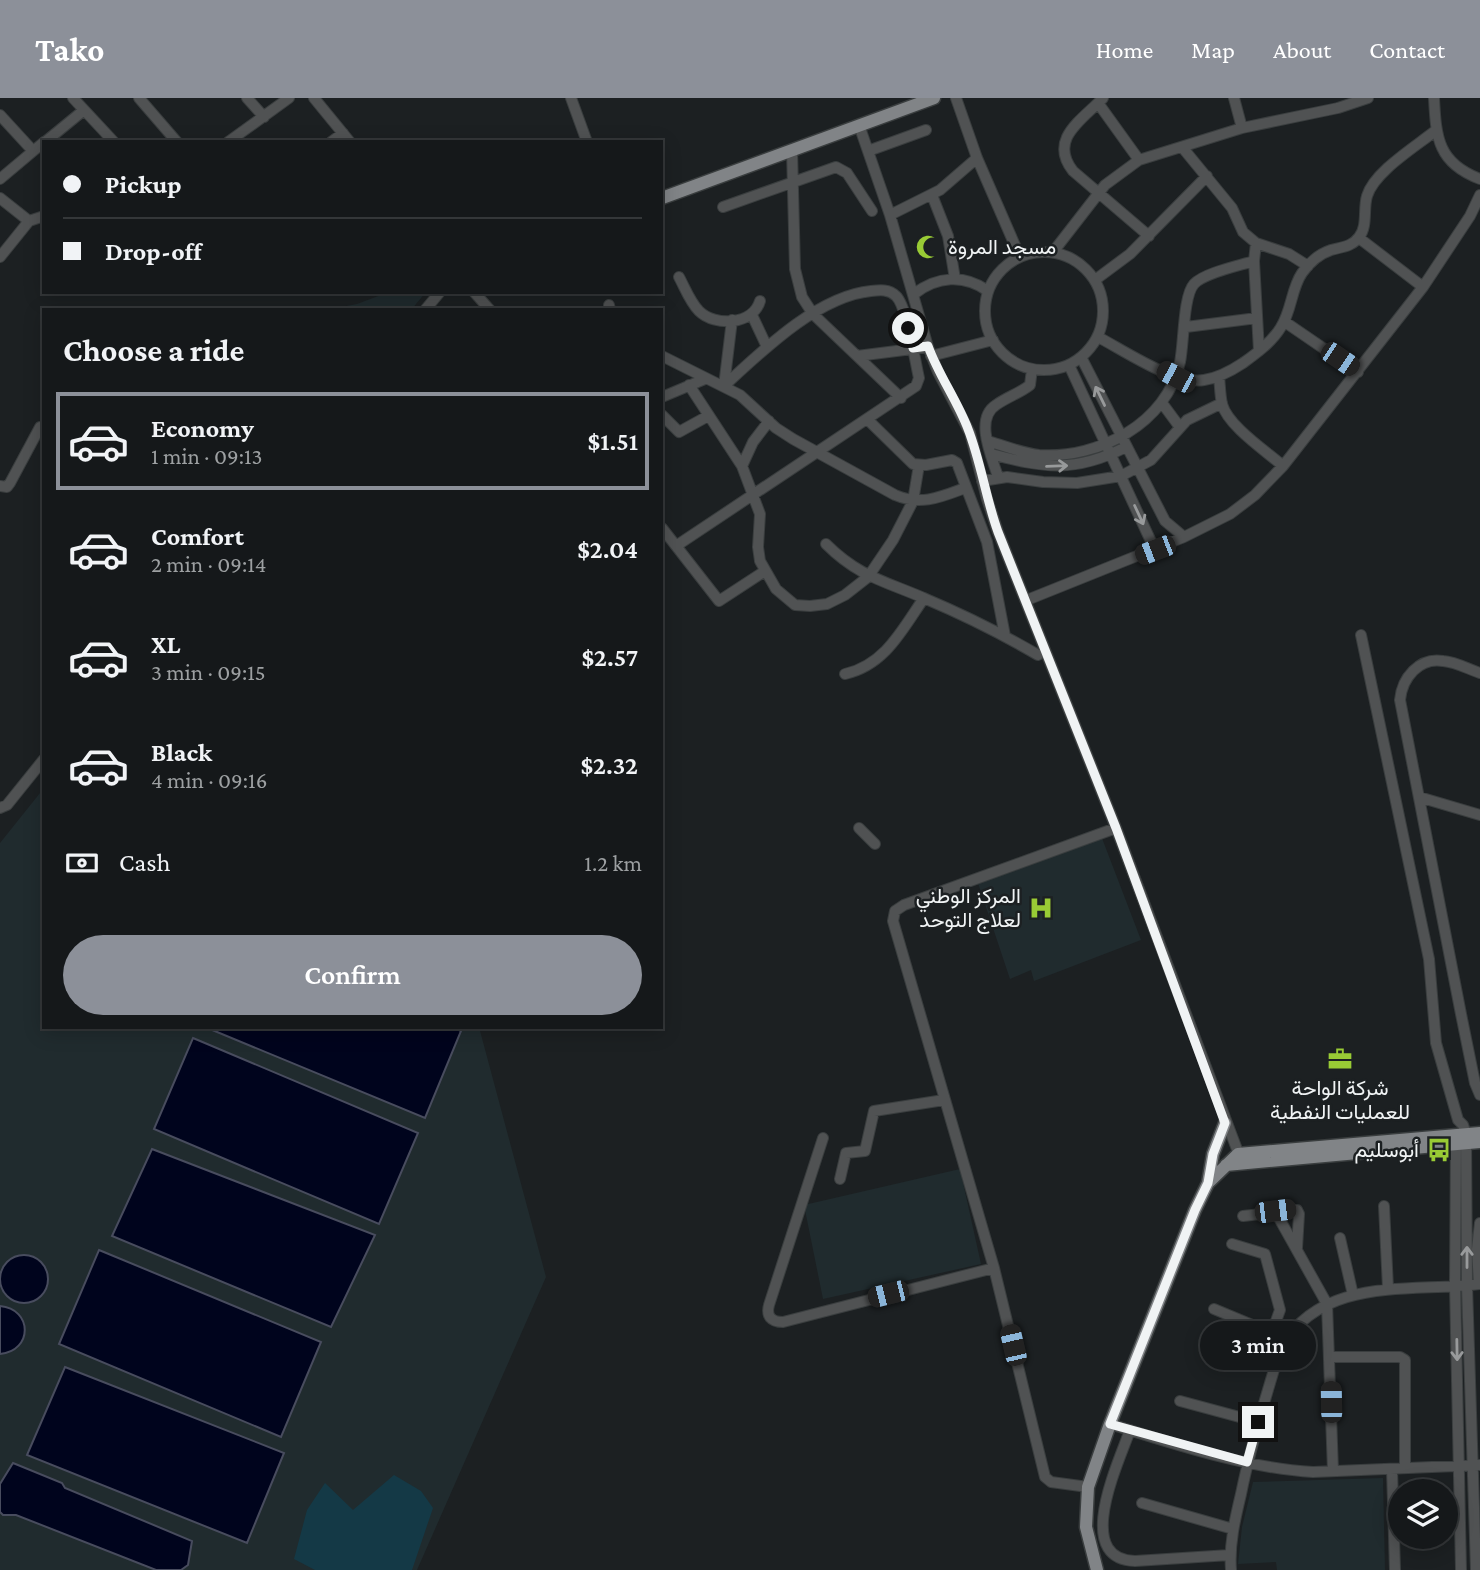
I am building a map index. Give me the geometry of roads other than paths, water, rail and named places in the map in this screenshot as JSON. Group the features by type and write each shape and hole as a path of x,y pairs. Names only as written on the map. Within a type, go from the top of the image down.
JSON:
{"main road":[{"path":"663,198 934,98"},
{"path":"1097,1570 1086,1527 1088,1487 1110,1424 1208,1183 1213,1154 1225,1123"},
{"path":"1208,1183 1225,1165 1240,1159 1465,1140 1480,1133"}],"street":[{"path":"73,98 112,140"},
{"path":"139,98 175,140"},
{"path":"247,98 264,117"},
{"path":"231,140 289,98"},
{"path":"314,98 346,137"},
{"path":"571,98 586,140"},
{"path":"956,98 977,158 1020,257"},
{"path":"1234,98 1242,128"},
{"path":"1053,252 1099,192 1115,175 1139,160 1242,128 1337,103 1368,98"},
{"path":"1434,98 1435,131 1441,147 1463,171 1480,179"},
{"path":"1139,160 1101,101 1065,138 1063,150 1066,162 1073,171 1149,236"},
{"path":"46,140 84,110"},
{"path":"0,115 33,151"},
{"path":"859,125 890,215 930,351 967,424 998,532 1116,828 1240,1159"},
{"path":"868,150 926,130"},
{"path":"1098,337 1176,377 1205,380 1219,376 1269,343 1284,322 1295,286 1308,266 1319,256 1351,244 1359,238 1363,229 1367,194 1373,184 1435,131"},
{"path":"0,179 42,144"},
{"path":"1182,147 1232,208 1243,232 1256,243 1289,254 1308,266"},
{"path":"792,150 797,284 802,297 813,314 901,398"},
{"path":"890,215 949,184 977,158"},
{"path":"723,207 831,168 840,168 847,173 872,211"},
{"path":"1096,281 1149,236 1206,176"},
{"path":"932,195 948,236 955,279"},
{"path":"1027,600 1155,550 1243,505 1283,466 1423,287 1471,216 1480,195"},
{"path":"0,198 29,221"},
{"path":"0,257 29,221 42,217"},
{"path":"1359,238 1423,287"},
{"path":"1256,243 1254,261 1259,351"},
{"path":"1053,252 1077,262 1096,281 1104,314 1098,337 1081,357 1069,365 1051,370 1032,369 1013,362 993,340 985,316 988,291 1000,271 1020,257 1053,252"},
{"path":"988,441 1029,459 1070,453 1105,443 1144,422 1163,403 1176,377 1186,327 1187,301 1193,285 1199,279 1254,261"},
{"path":"679,277 696,307 711,318 743,320 752,315 760,301"},
{"path":"914,294 933,282 955,279 972,282 988,291"},
{"path":"676,546 914,389 918,382 903,307 892,293 881,290 852,294 813,314 767,347 724,386"},
{"path":"427,308 439,294"},
{"path":"476,294 489,308"},
{"path":"752,315 767,347"},
{"path":"1186,327 1257,318"},
{"path":"724,386 732,320"},
{"path":"1284,322 1358,372"},
{"path":"857,356 913,348 930,351 993,340"},
{"path":"663,357 724,386 750,402 793,439 895,495 913,501 934,499 965,488"},
{"path":"1081,357 1165,521 1184,537"},
{"path":"1069,365 1155,550"},
{"path":"998,477 988,441 986,424 989,411 1028,387 1032,369"},
{"path":"1219,376 1225,411 1239,428 1283,466"},
{"path":"663,397 705,379"},
{"path":"689,385 742,467 754,495 761,521 758,554 765,571 785,598 796,605 827,604 845,595 868,577 893,540 913,501 919,465"},
{"path":"1163,403 1180,426"},
{"path":"982,481 998,477 1077,483 1121,476 1159,452 1180,426 1222,403"},
{"path":"663,416 679,432 708,416"},
{"path":"868,420 908,461 919,465 955,461 987,542 1005,636"},
{"path":"742,467 753,442 769,421"},
{"path":"0,486 7,488 40,428"},
{"path":"991,454 1064,466 1110,455 1126,447"},
{"path":"663,529 719,601 765,571"},
{"path":"826,544 845,562 868,577 925,598 1005,636 1038,655"},
{"path":"845,674 869,666 882,655 925,598"},
{"path":"1361,635 1429,959 1436,1043 1458,1120 1465,1128 1467,1286 1477,1465 1476,1570"},
{"path":"1480,673 1437,660 1415,668 1405,680 1401,692 1401,708 1463,1026 1480,1095"},
{"path":"0,808 7,804 42,761"},
{"path":"1419,797 1480,815"},
{"path":"859,828 875,844"},
{"path":"1088,1487 1051,1482 1045,1476 994,1268 894,926 895,911 904,905 1116,828"},
{"path":"840,1179 846,1153 865,1151 874,1111 944,1100"},
{"path":"823,1138 767,1311 775,1322 994,1268"},
{"path":"1461,1570 1455,1285 1465,1140"},
{"path":"1384,1206 1388,1288"},
{"path":"1243,1216 1294,1209 1299,1212 1296,1249"},
{"path":"1275,1211 1327,1304 1333,1471"},
{"path":"1231,1570 1233,1529 1247,1462 1286,1339 1327,1304 1353,1295 1388,1288 1479,1284 1480,1223"},
{"path":"1340,1238 1353,1295"},
{"path":"1232,1244 1265,1254 1280,1310 1272,1332"},
{"path":"1214,1308 1286,1339"},
{"path":"1330,1357 1401,1357 1405,1360 1405,1468"},
{"path":"1180,1401 1258,1422"},
{"path":"1110,1424 1247,1462 1291,1470 1333,1471 1477,1465"},
{"path":"1130,1430 1102,1514 1103,1535 1110,1552 1117,1558 1135,1561 1230,1555"},
{"path":"1392,1469 1395,1570"},
{"path":"1142,1503 1233,1529"}],"place":[{"name":"مسجد المروة","path":"928,247"},
{"name":"المركز الوطني لعلاج التوحد","path":"1041,908"},
{"name":"شركة الواحة للعمليات النفطية","path":"1340,1059"},
{"name":"أبوسليم","path":"1439,1150"}]}
